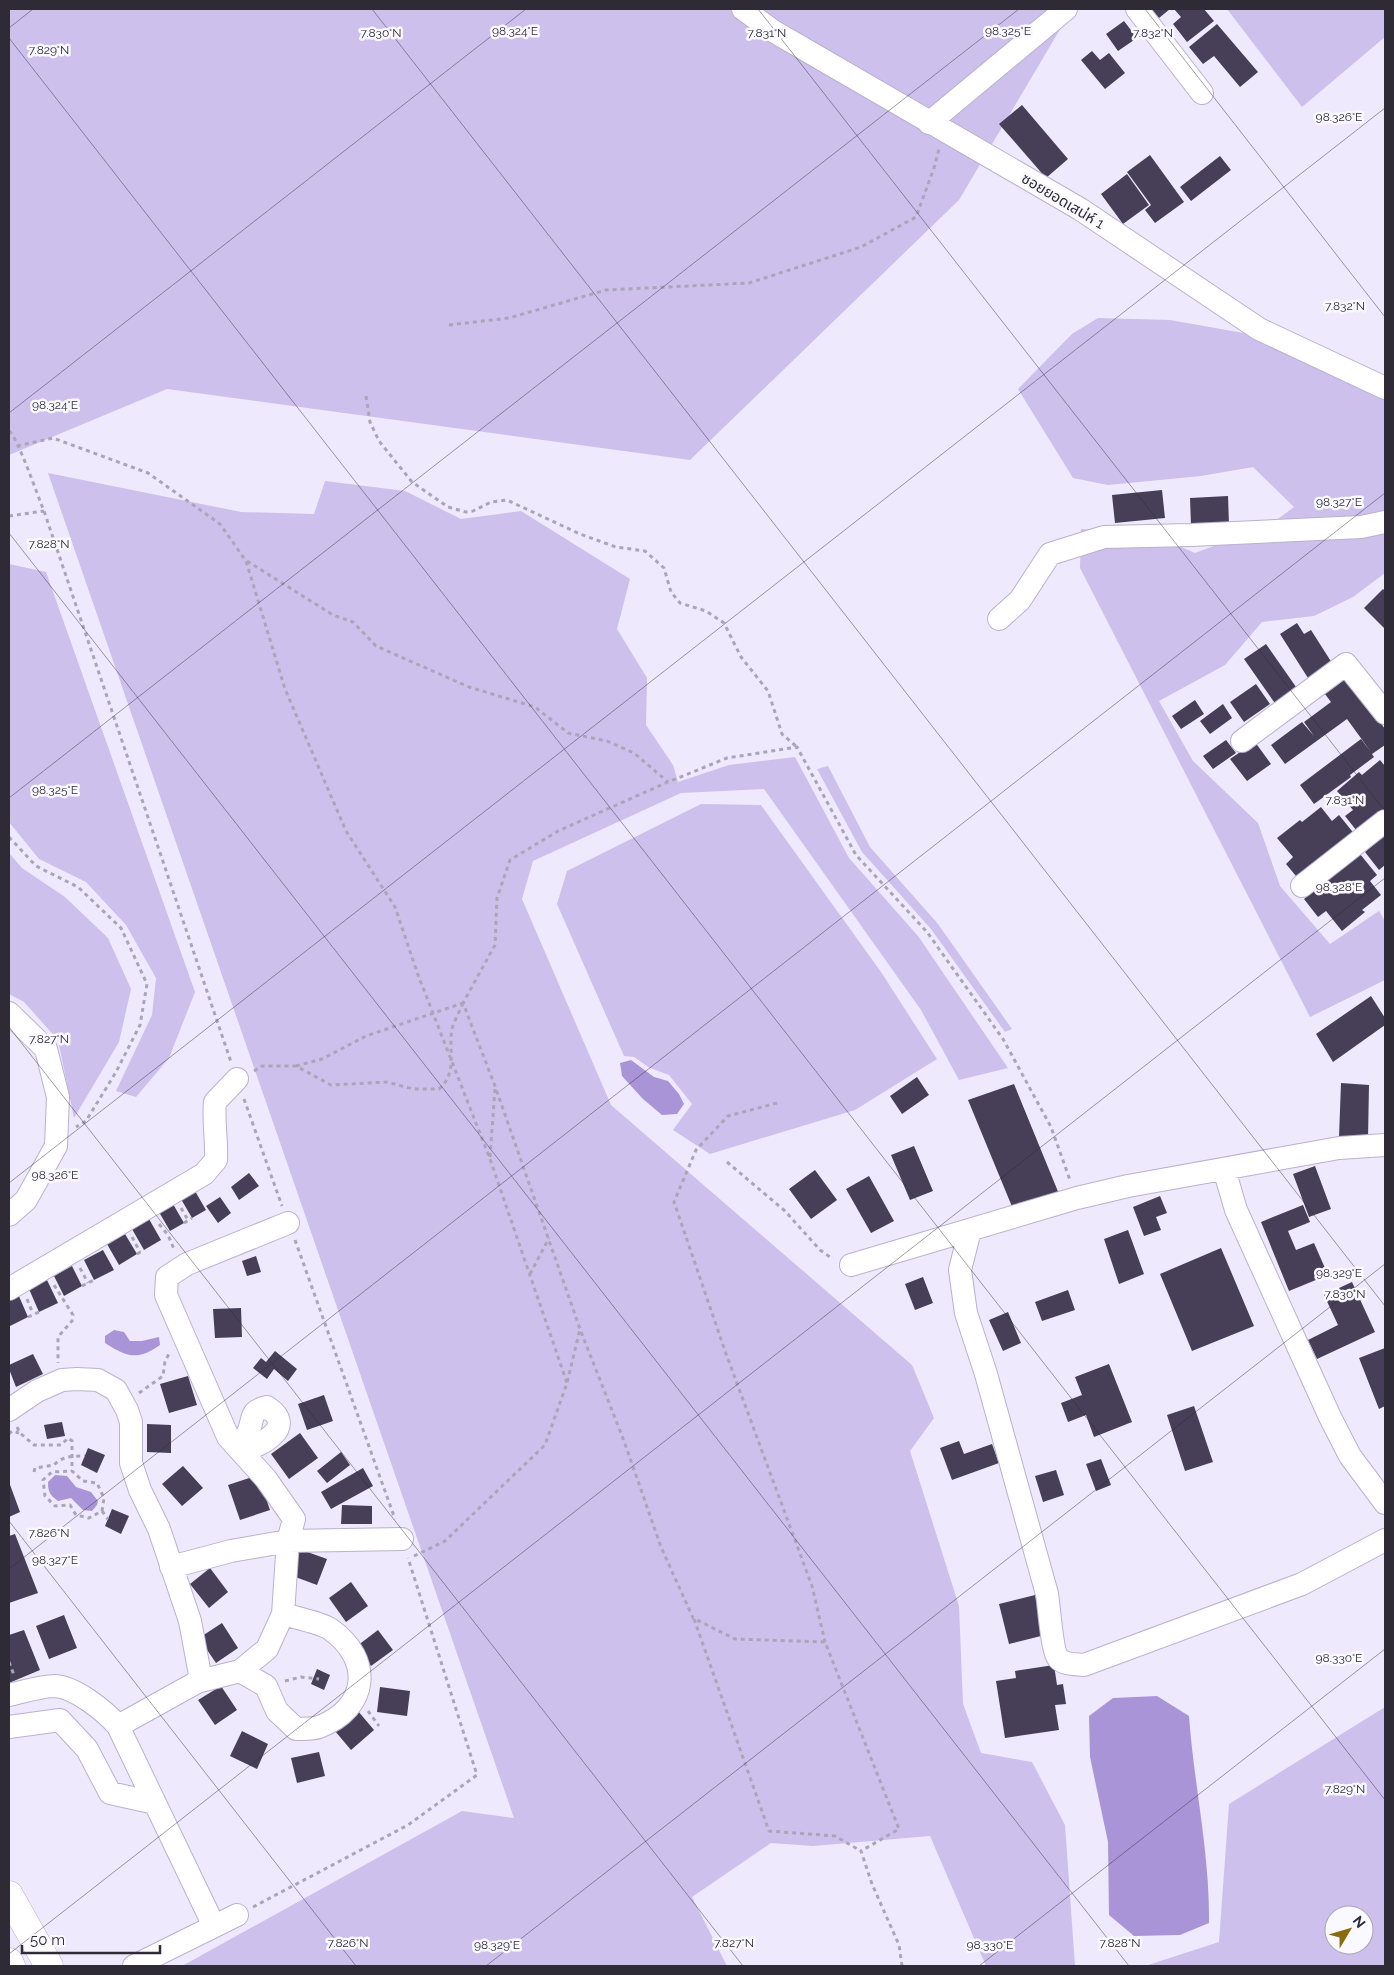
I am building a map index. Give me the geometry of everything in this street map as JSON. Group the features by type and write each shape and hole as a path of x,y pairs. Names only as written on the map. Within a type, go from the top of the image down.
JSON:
{"main road":[{"path":"9,1895 49,1966"},
{"path":"9,1962 11,1966"}],"street":[{"name":"ซอยยอดเสน่ห์ 1","path":"743,9 773,31 1080,209 1260,329 1385,388"},
{"path":"936,127 1066,9"},
{"path":"1137,9 1202,93"},
{"path":"999,620 1020,600 1050,554 1104,537 1361,527 1385,522"},
{"path":"1242,740 1346,664 1385,713"},
{"path":"1302,886 1385,821"},
{"path":"9,1013 46,1049 58,1097 56,1146 26,1200 9,1215"},
{"path":"17,1292 47,1267 204,1174 216,1160 215,1102 237,1079"},
{"path":"851,1265 1077,1198 1128,1186 1339,1148 1385,1145"},
{"path":"1224,1169 1236,1210 1330,1417 1350,1456 1385,1503"},
{"path":"196,1682 240,1671 267,1649 283,1614 288,1541 294,1519 266,1479 228,1437 166,1295 167,1277 181,1268 288,1223"},
{"path":"970,1230 960,1270 966,1313 986,1374 1048,1594 1053,1646 1057,1657 1067,1664 1084,1665 1302,1584 1385,1540"},
{"path":"11,1415 36,1391 62,1380 77,1379 98,1380 116,1390 127,1410 131,1422 131,1463 140,1490 159,1529 190,1622 201,1680 118,1726"},
{"path":"171,1567 231,1551 288,1541 406,1549"},
{"path":"240,1671 266,1686 276,1712 296,1729 318,1727 346,1711 360,1689 358,1663 343,1640 328,1628 283,1614"},
{"path":"9,1695 55,1686 72,1690 112,1719 118,1726 214,1926"},
{"path":"9,1728 60,1720 87,1749 110,1793 155,1803"},
{"path":"134,1966 237,1915"}],"path":[{"path":"449,325 508,318 606,290 749,283 861,247 916,217 934,168 936,127"},
{"path":"366,396 370,422 379,441 412,482 448,506 466,512 474,511 492,502 507,500 580,534 616,548 645,551 664,568 671,592 680,603 706,611 724,623 741,657 768,691 782,734 798,747 856,855 926,932 1003,1039 1050,1127 1077,1198"},
{"path":"9,430 12,432 29,474"},
{"path":"17,446 53,438 148,472 220,524 246,561 285,689 346,831 395,907 433,1014 490,1159 568,1383"},
{"path":"9,516 44,511"},
{"path":"246,561 333,615 353,622 376,646 469,687 535,707 568,733 607,741 634,753 668,782"},
{"path":"296,1066 332,1085 387,1082 413,1089 439,1089 447,1082 452,1061 452,1029 463,1003 495,945 497,898 510,860 558,831 727,758 798,747"},
{"path":"9,837 36,866 78,887 121,928 147,984 140,1025 116,1072 86,1121 56,1138"},
{"path":"237,1079 262,1066 296,1066 322,1059 366,1036 463,1003"},
{"path":"463,1003 495,1086 580,1329 624,1441 661,1547 693,1618 768,1831 835,1836 861,1851 872,1884 899,1945 902,1966"},
{"path":"490,1159 495,1086"},
{"path":"777,1103 728,1116 696,1150 674,1202 722,1342 812,1586 825,1642 899,1829 861,1851"},
{"path":"727,1162 785,1211 820,1250 837,1261 851,1265"},
{"path":"180,1206 188,1220"},
{"path":"147,1208 168,1235 181,1268"},
{"path":"131,1236 140,1252"},
{"path":"530,1275 549,1237"},
{"path":"47,1267 47,1276 54,1281 55,1287 73,1315 72,1321 58,1337 58,1359 62,1380"},
{"path":"80,1268 88,1283"},
{"path":"82,1286 94,1280"},
{"path":"17,1292 33,1314"},
{"path":"28,1317 39,1312"},
{"path":"406,1549 445,1541 545,1445 568,1383 580,1329"},
{"path":"121,1400 136,1395 163,1376 165,1361 169,1354 172,1357 191,1352"},
{"path":"11,1415 20,1433 34,1445 61,1445 68,1438 72,1441 72,1471 82,1481 96,1483 104,1498 102,1511 108,1519"},
{"path":"9,1434 12,1431 20,1433"},
{"path":"34,1472 35,1468 54,1465 59,1459 85,1456"},
{"path":"72,1471 52,1472 43,1480 45,1496 55,1506 70,1504 76,1515 89,1518 102,1511"},
{"path":"693,1618 735,1638 825,1642"},
{"path":"266,1686 301,1677 319,1678"}],"shaded area":[{"path":"9,9 1072,9 959,200 690,460 167,389 9,455"},
{"path":"1227,9 1385,9 1385,37 1302,107"},
{"path":"1098,318 1170,320 1249,334 1385,396 1385,573 1353,597 1314,616 1262,622 1225,665 1159,701 1193,761 1258,823 1280,886 1330,944 1379,911 1385,921 1385,980 1310,1017 1080,568 1081,529 1151,534 1195,553 1270,525 1294,507 1253,467 1201,476 1108,485 1073,478 1018,389 1072,334"},
{"path":"48,473 241,512 314,514 325,481 405,491 461,519 521,511 630,579 617,629 647,678 646,725 673,765 678,782 729,765 795,757 849,858 918,936 1008,1068 959,1080 921,1010 764,789 681,793 533,861 522,899 611,1105 912,1365 934,1418 910,1451 959,1606 963,1704 981,1753 1032,1762 1065,1825 1075,1966 986,1966 930,1836 813,1846 771,1843 692,1897 727,1966 182,1966 462,1811 514,1818"},
{"path":"9,564 46,572 195,992 169,1058 136,1097 116,1091 152,1015 156,978 126,925 86,882 39,859 9,822"},
{"path":"828,766 870,847 938,924 1012,1029 1005,1032 931,929 862,852 817,769"},
{"path":"701,804 761,805 881,972 937,1059 855,1110 710,1154 673,1130 692,1104 669,1075 650,1068 634,1057 624,1056 557,904 567,871"},
{"path":"9,853 22,868 65,897 108,938 131,989 119,1042 74,1118 58,1040 24,1002 9,994"},
{"path":"631,1060 654,1077 668,1081 679,1094 684,1104 677,1114 662,1115 643,1099 622,1076 620,1063"},
{"path":"114,1330 124,1332 130,1341 142,1341 159,1337 160,1345 138,1355 126,1354 105,1343 105,1336"},
{"path":"55,1475 67,1476 76,1487 91,1492 98,1501 92,1511 83,1510 71,1498 58,1501 53,1497 49,1491 48,1482"},
{"path":"1157,1696 1189,1716 1207,1871 1209,1923 1180,1935 1134,1936 1109,1915 1108,1842 1090,1757 1089,1716 1113,1698"},
{"path":"1385,1707 1385,1966 1145,1966 1219,1942 1229,1804"}],"building":[{"path":"1151,9 1170,9 1159,18"},
{"path":"1174,9 1204,9 1214,21 1187,42 1173,24 1181,17"},
{"path":"1124,21 1137,38 1118,51 1106,34"},
{"path":"1217,24 1258,72 1240,87 1214,56 1203,64 1189,47"},
{"path":"1092,51 1100,60 1109,53 1125,73 1105,89 1081,60"},
{"path":"1022,105 1068,159 1046,178 999,124"},
{"path":"1150,155 1184,202 1155,223 1145,210 1151,205 1127,172"},
{"path":"1220,156 1231,170 1191,201 1180,187"},
{"path":"1127,174 1149,205 1123,224 1101,194"},
{"path":"1162,490 1165,518 1115,523 1112,495"},
{"path":"1228,496 1229,524 1191,525 1190,498"},
{"path":"1383,589 1385,591 1385,629 1364,608"},
{"path":"1297,623 1304,634 1311,630 1332,663 1308,678 1280,634"},
{"path":"1266,644 1301,694 1279,709 1244,659"},
{"path":"1348,677 1385,729 1385,745 1372,754 1374,757 1350,775 1351,777 1314,804 1300,785 1361,739 1371,752 1347,719 1285,764 1271,745 1302,722 1314,736 1304,722 1331,702 1325,694"},
{"path":"1256,684 1270,704 1244,722 1230,702"},
{"path":"1195,700 1204,714 1181,729 1172,716"},
{"path":"1223,704 1232,718 1210,734 1200,721"},
{"path":"1226,740 1236,753 1213,769 1203,756"},
{"path":"1255,742 1271,764 1247,781 1230,759"},
{"path":"1380,760 1385,766 1385,814 1360,835 1345,816 1353,810 1337,791 1359,772 1362,775"},
{"path":"1321,807 1332,821 1339,815 1356,836 1301,882 1286,864 1293,857 1277,838"},
{"path":"1385,835 1385,865 1379,870 1365,852"},
{"path":"1360,854 1377,875 1370,881 1381,895 1362,910 1365,912 1342,931 1326,911 1318,917 1304,899"},
{"path":"1371,996 1385,1018 1385,1025 1333,1062 1316,1034"},
{"path":"917,1077 929,1095 902,1114 890,1096"},
{"path":"1341,1083 1369,1085 1368,1138 1339,1137"},
{"path":"1014,1084 1059,1194 1013,1209 968,1100"},
{"path":"914,1146 933,1191 910,1200 891,1155"},
{"path":"1315,1166 1331,1209 1309,1217 1293,1174"},
{"path":"815,1170 837,1200 811,1219 789,1189"},
{"path":"249,1173 259,1186 239,1200 231,1187"},
{"path":"869,1176 894,1221 871,1233 846,1189"},
{"path":"195,1191 206,1210 192,1218 181,1199"},
{"path":"1160,1196 1167,1213 1156,1217 1161,1230 1144,1236 1133,1207"},
{"path":"220,1197 231,1213 218,1223 206,1206"},
{"path":"173,1204 184,1223 170,1231 159,1212"},
{"path":"1303,1205 1310,1222 1288,1231 1296,1250 1314,1243 1328,1275 1289,1291 1261,1222"},
{"path":"149,1219 161,1240 144,1250 132,1229"},
{"path":"1128,1230 1144,1274 1119,1284 1104,1239"},
{"path":"125,1234 137,1254 119,1265 107,1244"},
{"path":"1221,1248 1254,1326 1192,1351 1160,1274"},
{"path":"103,1250 114,1270 94,1280 84,1260"},
{"path":"256,1256 261,1272 247,1276 242,1261"},
{"path":"72,1266 82,1286 64,1296 54,1276"},
{"path":"923,1277 933,1303 915,1310 905,1284"},
{"path":"47,1280 58,1303 39,1312 29,1289"},
{"path":"1352,1282 1375,1332 1317,1359 1308,1340 1338,1325 1324,1295"},
{"path":"1068,1290 1075,1310 1042,1321 1035,1302"},
{"path":"18,1294 28,1317 10,1326 9,1299"},
{"path":"241,1308 242,1337 215,1338 213,1309"},
{"path":"1008,1312 1021,1343 1003,1351 989,1320"},
{"path":"1385,1348 1385,1406 1379,1409 1359,1358"},
{"path":"275,1351 297,1369 288,1381 274,1369 267,1379 253,1368 261,1358 266,1362"},
{"path":"33,1354 43,1374 16,1387 9,1365"},
{"path":"1109,1364 1132,1422 1094,1437 1086,1415 1068,1422 1061,1403 1082,1395 1075,1377"},
{"path":"188,1376 197,1405 169,1413 160,1384"},
{"path":"324,1395 333,1421 307,1430 298,1404"},
{"path":"1194,1406 1213,1462 1185,1471 1167,1415"},
{"path":"62,1422 65,1436 47,1439 44,1425"},
{"path":"147,1424 171,1425 171,1453 147,1452"},
{"path":"300,1433 318,1458 289,1479 271,1454"},
{"path":"959,1441 964,1454 992,1444 999,1463 952,1480 940,1448"},
{"path":"88,1448 105,1455 97,1473 81,1465"},
{"path":"341,1452 350,1465 327,1483 317,1471"},
{"path":"1101,1459 1111,1485 1096,1491 1086,1464"},
{"path":"183,1466 203,1488 182,1506 162,1484"},
{"path":"363,1468 373,1486 331,1509 321,1492"},
{"path":"1056,1470 1064,1495 1043,1502 1035,1476"},
{"path":"258,1475 270,1510 240,1520 228,1485"},
{"path":"9,1482 20,1512 9,1517"},
{"path":"342,1505 372,1506 372,1524 341,1524"},
{"path":"112,1509 129,1516 121,1534 105,1526"},
{"path":"15,1534 38,1593 9,1603 9,1536"},
{"path":"299,1549 327,1559 317,1585 290,1575"},
{"path":"210,1568 228,1592 209,1608 190,1584"},
{"path":"351,1582 368,1606 346,1622 329,1598"},
{"path":"1035,1595 1045,1635 1009,1644 999,1604"},
{"path":"64,1615 77,1648 49,1659 36,1626"},
{"path":"222,1623 238,1648 216,1663 199,1638"},
{"path":"24,1630 40,1670 9,1683 9,1635"},
{"path":"378,1630 393,1650 371,1666 357,1646"},
{"path":"1054,1665 1057,1685 1063,1684 1066,1704 1055,1705 1059,1730 1005,1738 996,1681 1016,1678 1015,1671"},
{"path":"317,1669 330,1675 324,1690 311,1684"},
{"path":"221,1686 237,1710 215,1725 198,1700"},
{"path":"380,1687 410,1691 407,1716 377,1712"},
{"path":"358,1711 374,1730 351,1750 335,1731"},
{"path":"242,1731 268,1744 257,1769 230,1756"},
{"path":"319,1752 325,1776 297,1783 291,1758"}]}
